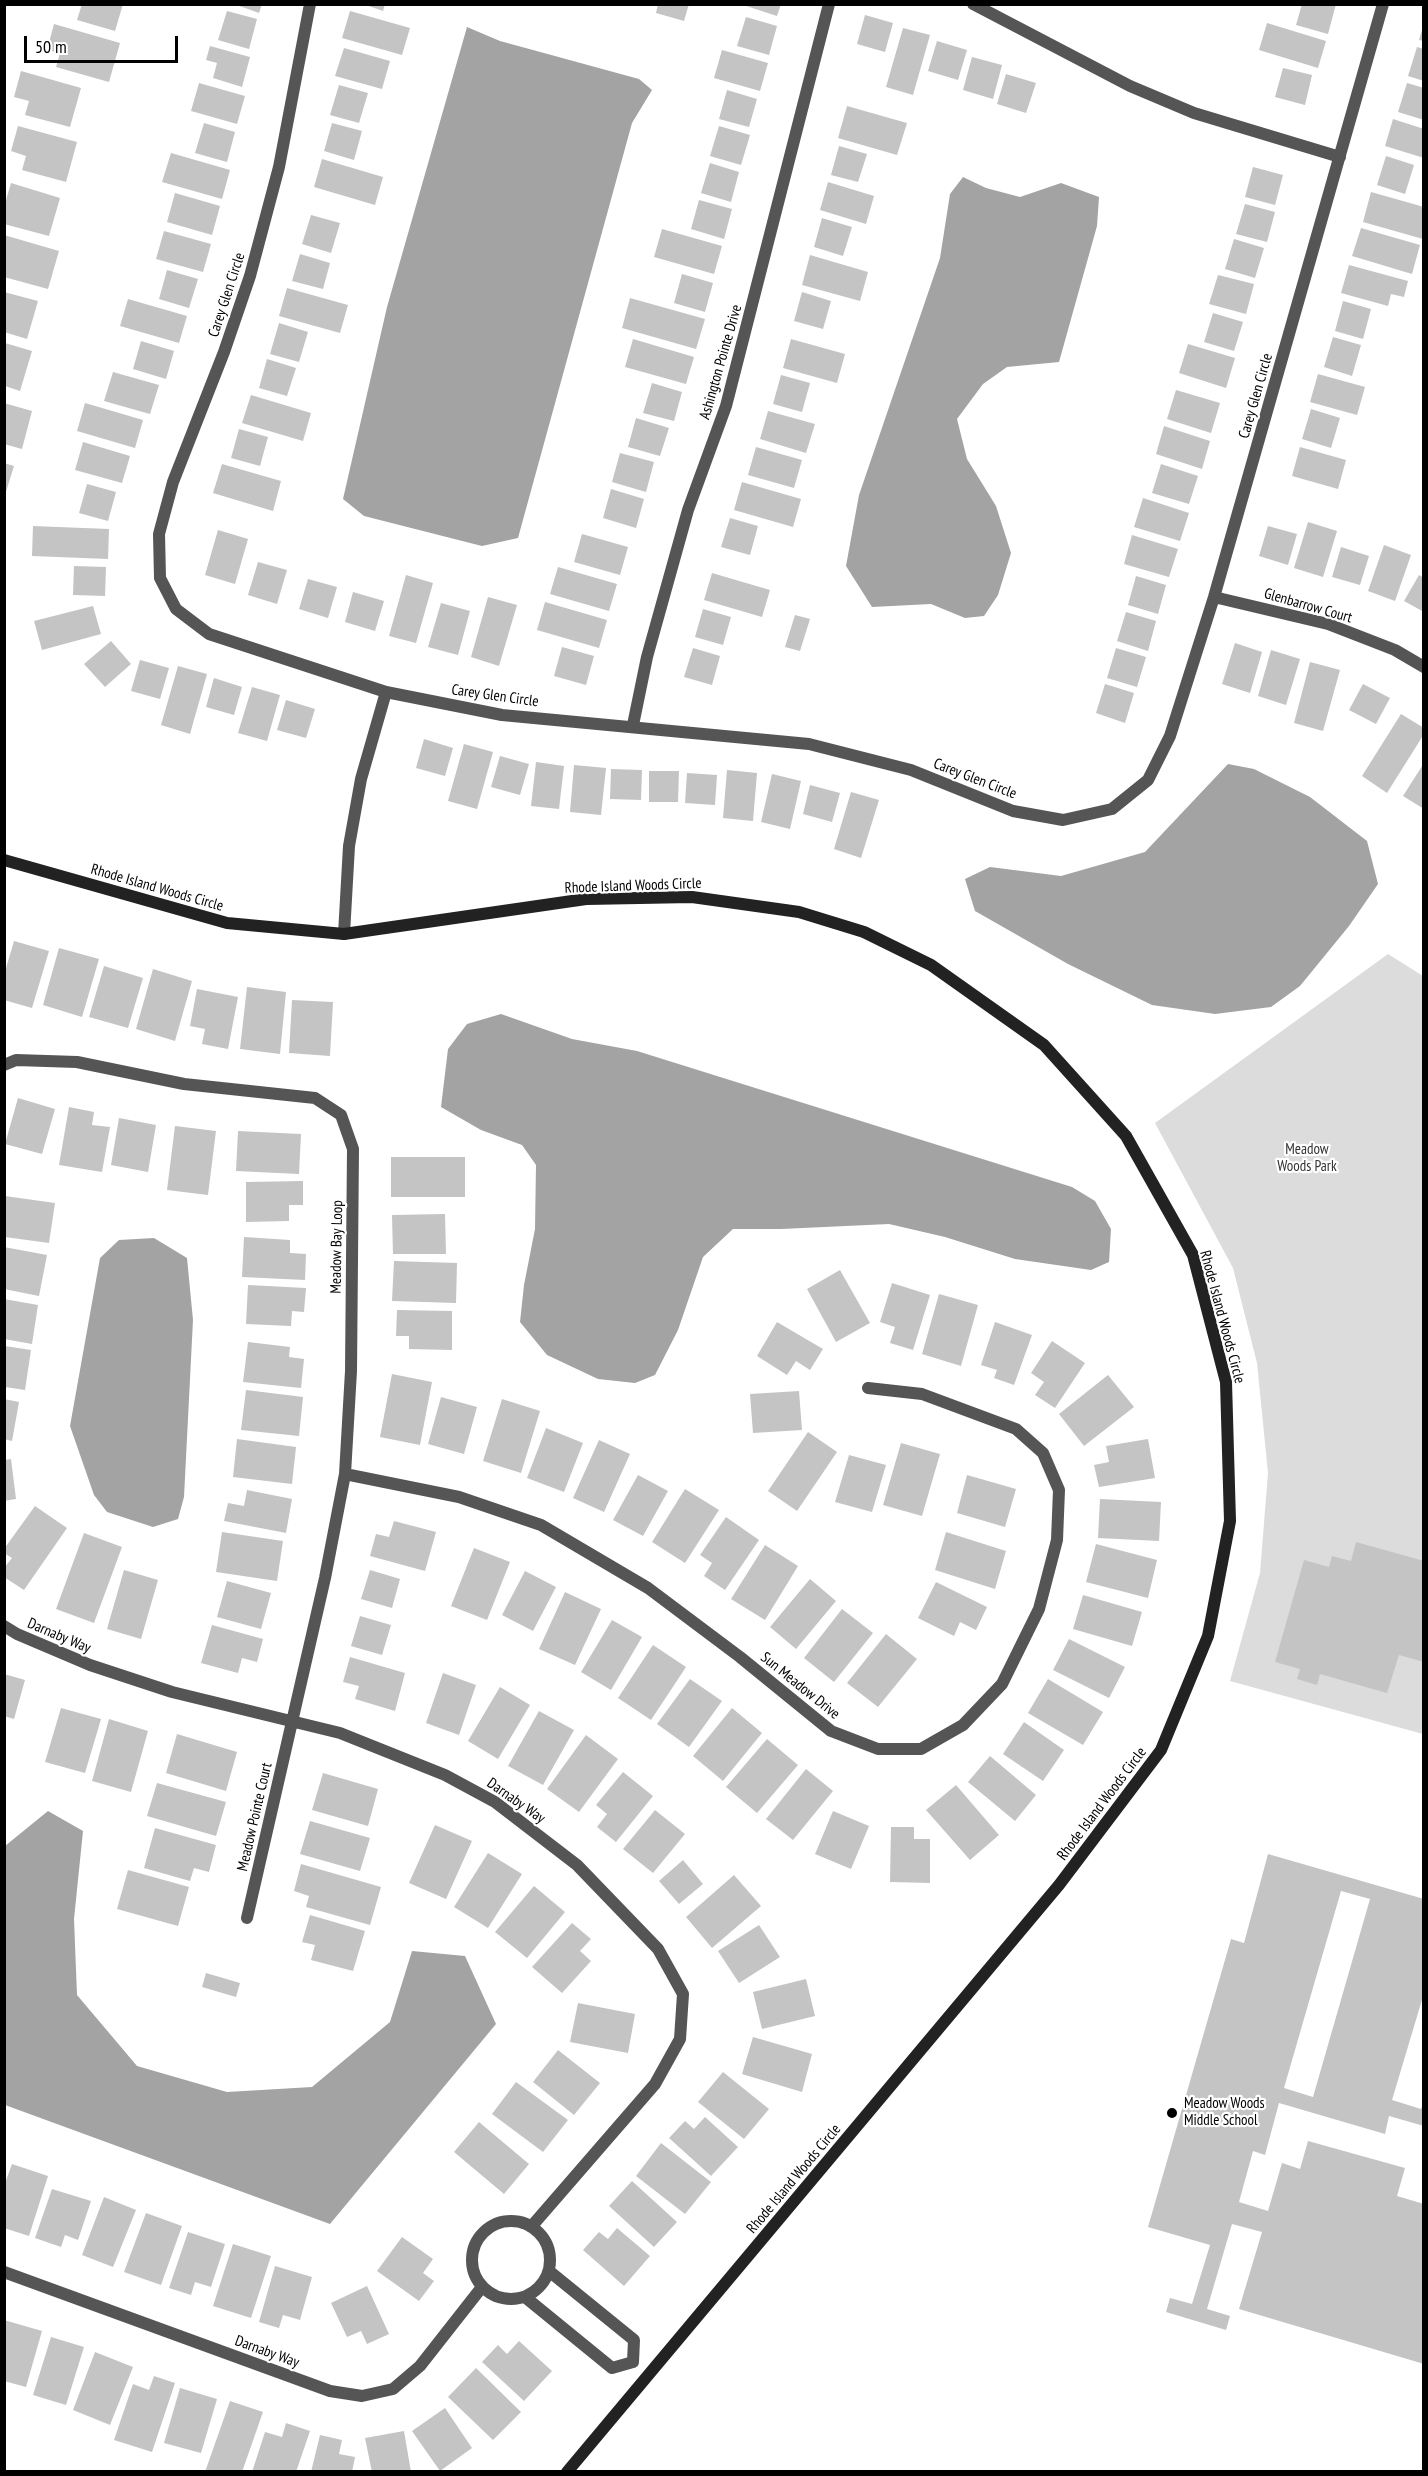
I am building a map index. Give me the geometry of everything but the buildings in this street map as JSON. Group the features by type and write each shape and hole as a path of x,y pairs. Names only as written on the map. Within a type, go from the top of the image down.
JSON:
{"street":[{"name":"Carey Glen Circle","path":"310,4 279,167 250,276 224,352 173,482 159,534 160,578 176,609 209,634 386,692 502,715 633,725 809,744 911,770 1013,811 1063,820 1112,809 1148,780 1170,736 1214,597 1383,4"},
{"name":"Ashington Pointe Drive","path":"633,725 647,657 688,510 726,406 829,4"},
{"path":"973,4 1141,90 1194,113 1340,157"},
{"name":"Glenbarrow Court","path":"1214,597 1328,624 1395,650 1424,667"},
{"path":"344,934 349,846 361,779 386,692"},
{"name":"Rhode Island Woods Circle","path":"4,860 227,923 344,934 586,899 692,897 799,912 864,933 932,964 1044,1045 1126,1136 1192,1255 1226,1382 1230,1521 1208,1636 1161,1750 1059,1885 567,2472"},
{"name":"Meadow Bay Loop","path":"4,1065 16,1059 77,1062 184,1084 315,1098 341,1115 353,1149 351,1371 345,1474 325,1578 292,1722"},
{"name":"Sun Meadow Drive","path":"345,1474 459,1497 541,1525 648,1588 740,1657 831,1731 879,1749 921,1749 963,1725 1002,1684 1039,1609 1057,1540 1059,1490 1043,1453 1016,1429 922,1394 868,1388"},
{"name":"Darnaby Way","path":"4,1626 17,1634 90,1665 172,1692 340,1733 435,1770 495,1802 585,1873 658,1949 682,1995 680,2039 655,2084 531,2227"},
{"name":"Meadow Pointe Court","path":"246,1918 292,1722"},
{"path":"508,2221 520,2222 542,2236 548,2247 549,2271 541,2285 525,2297 506,2299 493,2295 482,2286 475,2276 472,2252 477,2240 495,2224 508,2221"},
{"path":"549,2271 634,2340 633,2362"},
{"name":"Darnaby Way","path":"4,2272 330,2391 362,2396 393,2389 420,2366 482,2286"},
{"path":"525,2297 612,2368 633,2362"},
{"path":"633,2362 648,2374"}],"green space":[{"name":"Meadow Woods Park","path":"1388,954 1423,976 1423,1734 1230,1681 1260,1573 1268,1473 1257,1363 1233,1268 1155,1123"}],"shaded area":[{"path":"467,27 500,41 639,79 652,90 632,123 518,538 482,546 364,516 343,499 387,307"},
{"path":"963,177 986,188 1020,197 1061,183 1099,197 1097,226 1059,362 1007,367 983,384 957,419 967,459 996,506 1011,553 998,595 984,616 965,618 931,604 872,607 846,566 859,495 940,258 950,194"},
{"path":"1228,764 1254,769 1310,797 1367,841 1378,884 1349,926 1300,986 1271,1007 1215,1014 1152,1005 1068,964 975,911 965,879 990,867 1061,876 1145,852"},
{"path":"501,1014 572,1039 637,1051 1072,1187 1095,1201 1111,1229 1109,1262 1091,1270 1015,1259 945,1237 889,1224 733,1229 703,1257 678,1330 655,1375 635,1383 598,1379 547,1355 520,1322 524,1285 535,1229 536,1165 522,1145 481,1130 441,1107 448,1049 467,1024"},
{"path":"154,1238 187,1258 193,1320 184,1497 178,1519 153,1527 107,1512 94,1495 70,1426 100,1258 119,1240"},
{"path":"48,1811 83,1831 74,1919 77,1995 137,2066 227,2092 312,2087 390,2022 412,1951 465,1956 496,2024 330,2224 5,2105 5,1846"}],"place":[{"name":"Meadow Woods Middle School","path":"1172,2113"}]}
